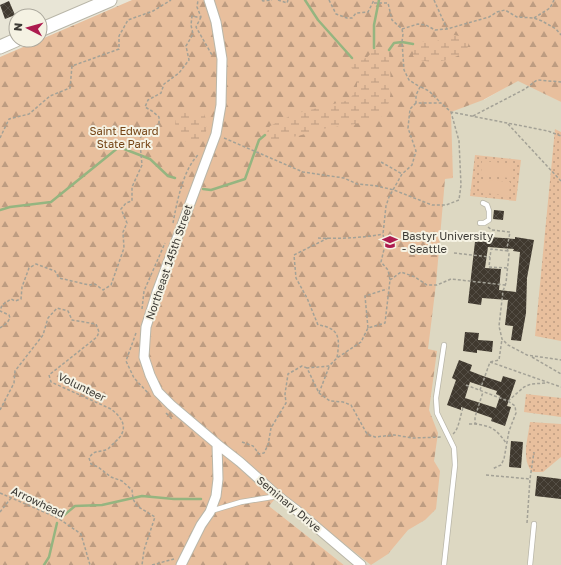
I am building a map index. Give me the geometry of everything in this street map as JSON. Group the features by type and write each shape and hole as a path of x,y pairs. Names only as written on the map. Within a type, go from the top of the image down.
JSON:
{"main road":[{"path":"48,27 110,0"}],"street":[{"name":"Northeast 145th Street","path":"209,0 216,22 222,59 221,105 216,134 157,292 146,327 144,357 158,392 217,444"},
{"name":"Seminary Drive","path":"217,444 361,565"},
{"path":"181,565 201,525 210,512 216,496 218,479 217,444"}],"lane":[{"path":"482,223 489,220 487,204 483,203"},
{"path":"444,345 436,398 437,413 454,448 455,464 444,565"},
{"path":"210,512 241,502 278,496"},
{"path":"530,565 534,524"}],"path":[{"path":"0,138 9,119 29,114 50,96 70,88 72,66 118,49 119,36 128,20 153,12 171,0"},
{"path":"198,0 197,7 201,17 196,27 215,61"},
{"path":"262,0 272,0"},
{"path":"278,0 287,3 288,0"},
{"path":"329,0 336,14 347,18 352,18 356,13 368,12 374,3 374,0"},
{"path":"434,0 447,29"},
{"path":"534,18 550,8 554,0"},
{"path":"374,3 388,3 392,20 402,29 404,70 409,80 429,92 451,112 548,131 561,136"},
{"path":"402,29 418,24 426,25 435,30 447,29 489,17 497,12 505,10 516,17 534,18 556,29 561,35"},
{"path":"0,328 7,324 10,318 9,315 0,311 2,305 11,299 15,302 21,299 22,287 29,268 36,264 55,271 59,278 89,285 95,284 102,290 111,285 124,248 123,232 127,223 121,209 126,203 132,201 132,186 142,165 140,149 141,134 159,124 159,117 145,107 148,100 161,92 164,84 179,73 189,60 186,46 194,34 190,20 192,16 197,18 201,17"},
{"path":"472,116 525,89 537,80 561,82"},
{"path":"416,104 416,95 420,87"},
{"path":"368,328 385,323 390,280 388,270 381,262 385,245 383,234 386,206 389,197 402,174 412,165 416,151 408,128 410,109 416,104 441,103"},
{"path":"216,134 303,172 344,178 358,184 394,190 432,205 446,205 459,200 461,185 459,141 451,112"},
{"path":"507,123 561,181"},
{"path":"172,228 184,182 192,160 203,150"},
{"path":"380,162 402,174"},
{"path":"482,223 492,230 510,232 507,248 509,254 508,268 503,291 499,326 502,339 499,360 490,362"},
{"path":"318,238 368,237 383,234"},
{"path":"328,238 294,255 296,278 307,298 318,325 329,326 336,332 339,345 337,358"},
{"path":"142,312 144,291 165,242"},
{"path":"508,251 491,249 489,267 508,268"},
{"path":"454,253 490,257"},
{"path":"390,280 402,272 415,277 427,285 437,285 451,279 505,285"},
{"path":"319,393 329,366 337,358 361,342 368,328 364,296 388,289"},
{"name":"Volunteer","path":"0,410 14,383 15,371 43,335 48,318 57,308 68,312 72,320 96,324 100,332 97,337 49,375 51,382 111,409 119,415 124,431 120,438 108,448 93,452 89,458 91,464 98,467 111,477 122,481 132,490 133,499 137,506 155,517 144,550 142,565"},
{"path":"136,333 126,361 134,378 149,394"},
{"path":"502,339 508,345 540,360 561,374"},
{"path":"527,355 561,360"},
{"path":"490,362 561,387"},
{"path":"480,391 490,362"},
{"path":"242,442 253,446 259,454 264,453 268,445 271,428 286,403 285,394 288,374 302,366 307,368 329,366"},
{"path":"307,368 319,393 330,401 343,402 350,405 367,434 375,437 394,435 427,438 449,436 458,430 459,420 463,408"},
{"path":"508,401 524,387 531,384 547,382"},
{"path":"466,385 508,401 514,406 516,414 506,443 504,459 500,465 492,469"},
{"path":"479,425 475,423 475,417 483,392"},
{"path":"164,410 174,420"},
{"path":"470,424 495,430 500,433 506,443"},
{"path":"526,523 534,452"},
{"path":"486,475 530,479"},
{"name":"Arrowhead","path":"0,493 58,518 81,534 90,565"},
{"path":"0,512 12,498"},
{"path":"152,565 176,558 172,565"}],"shaded area":[{"path":"471,0 484,100 518,80 561,102 561,565 344,565 269,506 301,466"}],"green space":[{"name":"Saint Edward State Park","path":"132,0 561,0 561,102 518,81 483,100 451,112 453,178 445,179 436,284 428,349 437,351 429,410 438,433 434,461 440,471 436,509 425,520 408,530 388,554 371,565 280,493 269,506 344,565 0,565 0,57 21,48 48,48 48,36"},
{"path":"454,35 465,37 469,42 467,50 461,54 448,60 433,62 413,56 413,44 421,41 431,43"},
{"path":"374,48 389,50 391,83 390,96 382,116 362,123 322,129 298,136 272,140 265,135 270,126 294,114 349,100 357,89 357,77 350,65 352,58 365,58"},
{"path":"193,111 204,114 207,123 204,139 197,143 183,140 179,136 175,125 178,115 183,112"},
{"path":"555,129 561,132 561,341 535,336"},
{"path":"475,155 521,160 516,201 470,196"},
{"path":"482,161 512,164 511,178 481,175"},
{"path":"480,179 510,182 509,196 479,192"},
{"path":"526,394 561,398 561,417 524,412"},
{"path":"530,422 561,424 561,457 543,472 532,472 527,461 526,448"}],"building":[{"path":"9,1 12,8 8,8 8,18 5,19 0,5"},
{"path":"494,210 504,211 503,220 493,219"},
{"path":"476,233 489,234 489,237 515,239 515,237 534,240 527,278 526,313 521,341 511,340 513,326 505,325 508,300 482,298 481,305 468,303","holes":["488,247 514,249 513,251 520,252 516,292 499,290 501,269 485,268"]},
{"path":"465,332 479,333 478,340 493,341 492,352 477,350 477,353 463,351"},
{"path":"459,360 472,365 470,371 483,376 501,382 503,376 516,380 507,406 511,407 505,426 491,421 492,418 461,407 461,410 447,405 456,380 452,378","holes":["470,382 497,391 496,394 500,396 496,408 465,398"]},
{"path":"511,441 523,442 521,468 509,467"},
{"path":"537,476 561,479 561,499 535,496"}],"waterway":[{"path":"305,0 318,20 352,58"},
{"path":"374,48 374,25 379,0"},
{"path":"389,50 394,43 402,42 413,44"},
{"path":"203,189 211,190 245,179 259,140 265,135"},
{"path":"0,210 10,207 51,202 119,147 150,159 168,176 175,178"},
{"path":"63,516 75,506 102,505 142,496 174,499 201,499"},
{"path":"44,565 49,557 57,523"}],"place":[{"name":"Bastyr University - Seattle","path":"390,242"}]}
